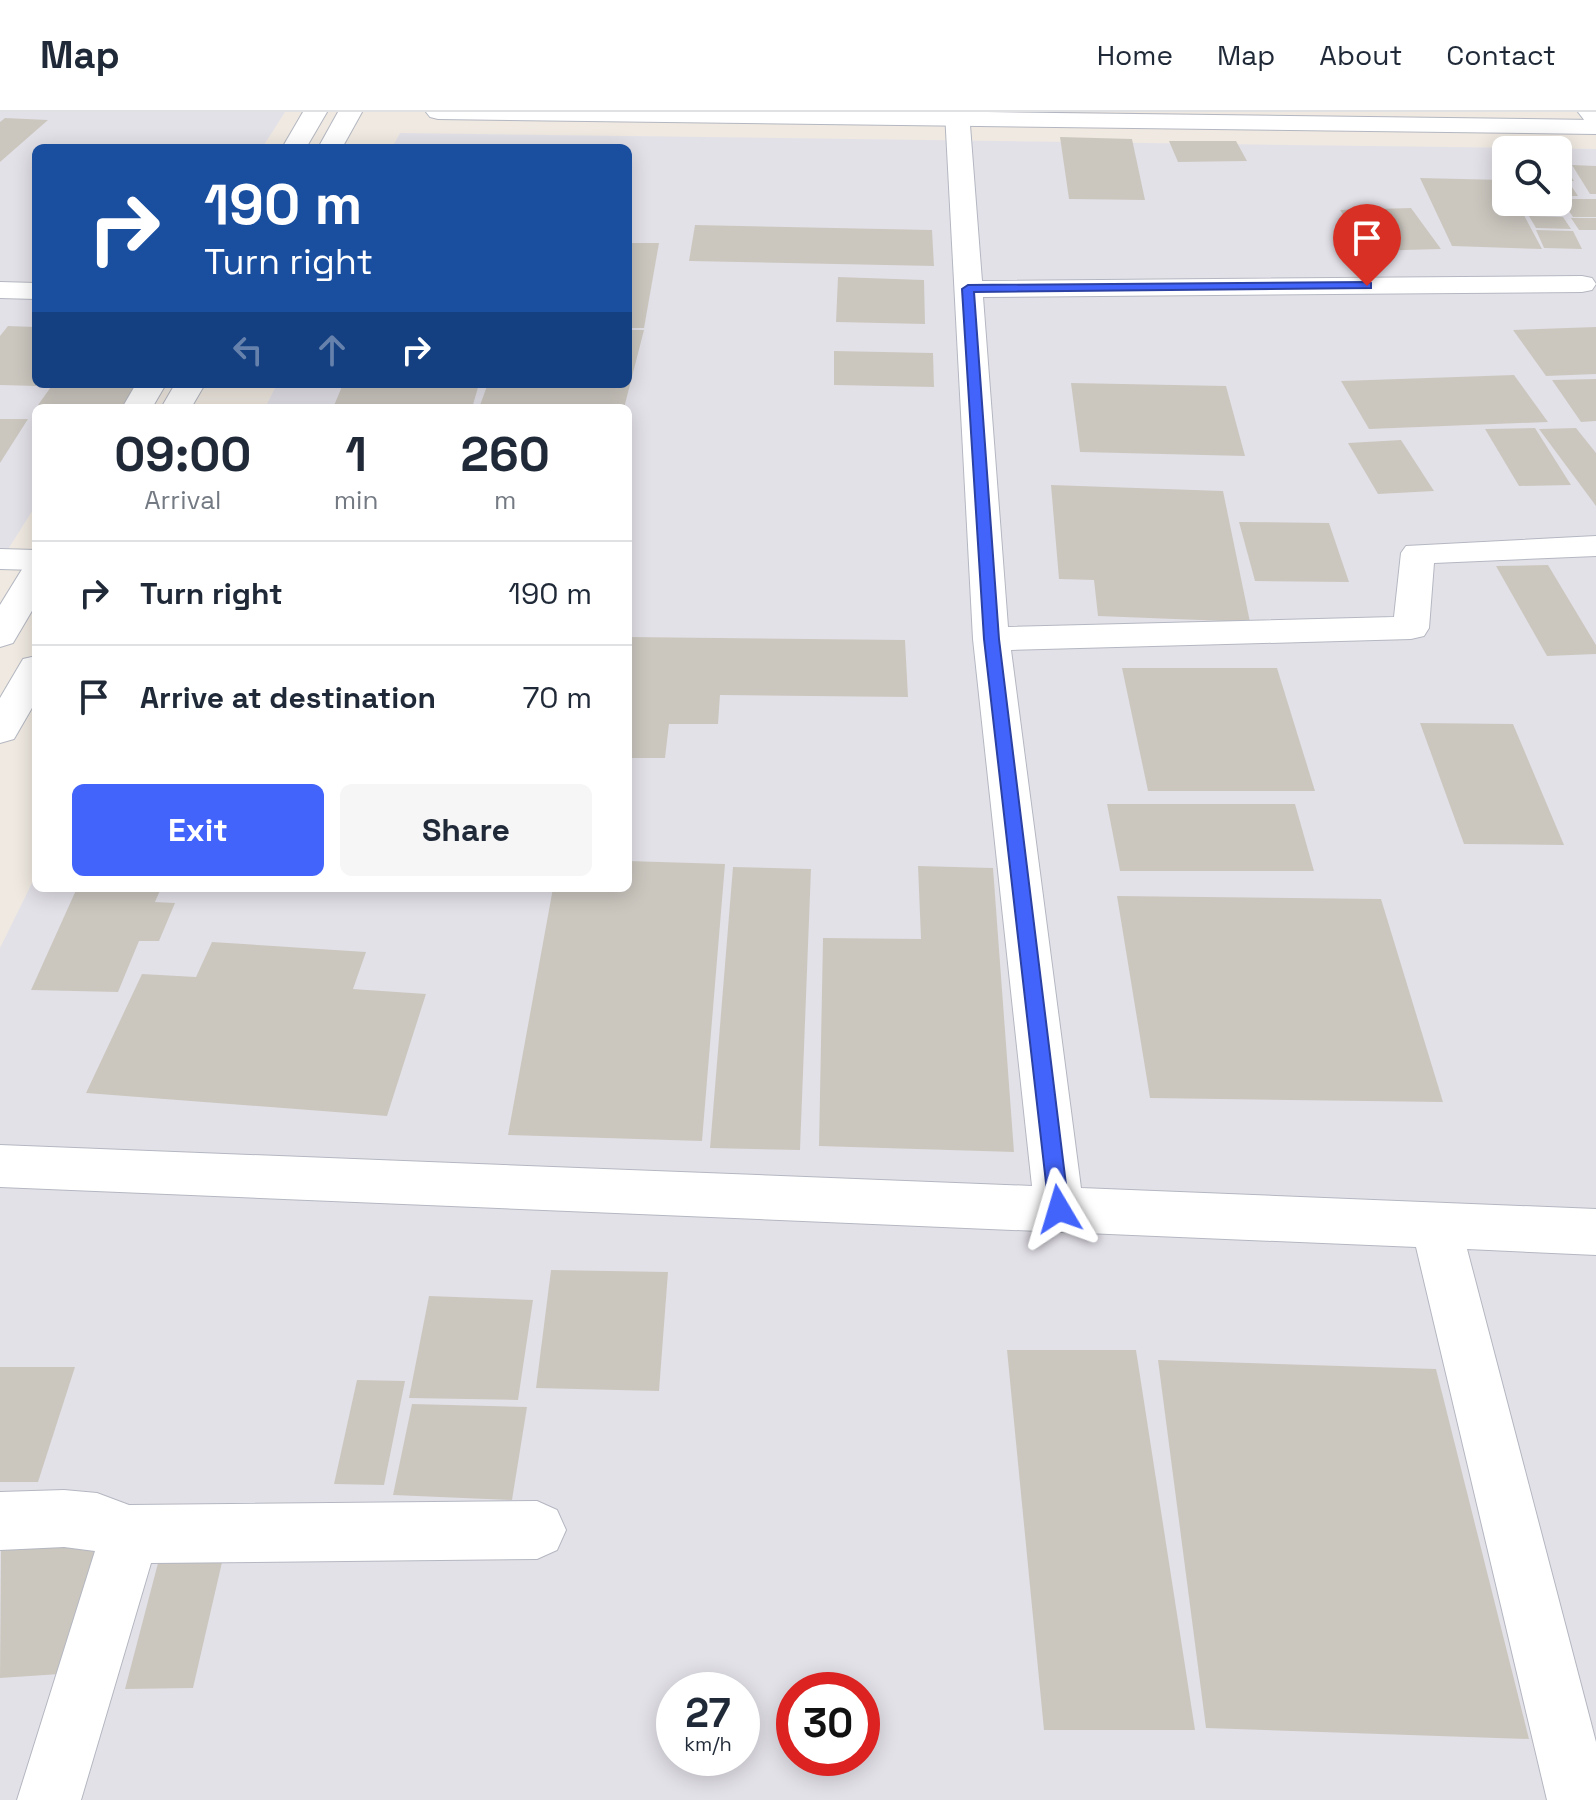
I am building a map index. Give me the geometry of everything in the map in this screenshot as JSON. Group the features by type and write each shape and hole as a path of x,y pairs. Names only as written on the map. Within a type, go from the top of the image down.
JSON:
{"street":[{"path":"296,144 315,112 327,112"},
{"path":"332,144 350,112"},
{"path":"438,112 957,115 1596,127"},
{"path":"1590,112 1596,120"},
{"path":"957,115 991,639 1059,1209"},
{"path":"968,289 1582,284"},
{"path":"0,290 32,291"},
{"path":"991,639 1411,628 1418,553 1596,546"},
{"path":"0,559 32,560"},
{"path":"0,635 32,581"},
{"path":"0,730 32,675"},
{"path":"0,1166 1596,1232"},
{"path":"1436,1226 1579,1800"},
{"path":"0,1521 110,1523 125,1534 537,1530"},
{"path":"49,1800 124,1554 125,1534"}],"shaded area":[{"path":"0,112 285,112 265,144 32,144 32,388 110,388 100,404 32,404 32,511 0,562"},
{"path":"400,133 1492,148 1492,216 1572,216 1572,149 1596,149 1596,1800 0,1800 0,948 32,883 32,892 632,892 632,404 267,404 275,388 632,388 632,144 394,144"}],"building":[{"path":"5,118 48,120 0,162 0,122"},
{"path":"1060,137 1132,139 1145,200 1069,199"},
{"path":"1169,141 1236,141 1247,161 1178,162"},
{"path":"1572,165 1596,166 1596,194 1590,194"},
{"path":"1420,178 1492,180 1492,216 1524,216 1542,249 1452,246"},
{"path":"1572,199 1596,199 1596,217 1573,217"},
{"path":"1411,208 1441,249 1368,251 1340,210"},
{"path":"1529,216 1563,217 1571,229 1536,228"},
{"path":"1571,218 1596,218 1596,230 1579,230"},
{"path":"695,225 932,230 934,266 689,261"},
{"path":"1536,230 1573,231 1582,249 1544,248"},
{"path":"632,243 659,243 644,328 632,328"},
{"path":"838,277 924,280 925,324 836,322"},
{"path":"8,326 32,327 32,386 0,385 0,336"},
{"path":"1596,327 1596,374 1546,376 1513,330"},
{"path":"632,330 644,330 632,377"},
{"path":"834,351 933,353 934,387 834,385"},
{"path":"1514,375 1548,422 1369,429 1341,381"},
{"path":"1596,379 1596,421 1581,422 1552,380"},
{"path":"1071,383 1226,386 1245,456 1080,452"},
{"path":"50,388 139,388 129,404 39,404"},
{"path":"341,388 478,388 473,404 335,404"},
{"path":"486,388 629,388 625,404 480,404"},
{"path":"0,419 28,419 0,463"},
{"path":"1535,428 1571,485 1519,486 1485,429"},
{"path":"1576,428 1596,453 1596,506 1539,429"},
{"path":"1401,440 1434,491 1378,494 1348,443"},
{"path":"1051,485 1223,491 1250,622 1098,616 1094,580 1059,579"},
{"path":"1239,522 1329,523 1349,582 1255,581"},
{"path":"1548,565 1596,645 1596,654 1547,656 1496,566"},
{"path":"632,637 905,640 908,697 720,695 718,724 669,724 665,758 632,758"},
{"path":"1122,668 1277,668 1315,791 1148,791"},
{"path":"1420,723 1513,724 1564,845 1464,844"},
{"path":"1107,804 1295,804 1314,871 1120,871"},
{"path":"632,861 725,864 702,1141 508,1135 552,892 632,892"},
{"path":"918,866 993,868 1014,1152 819,1146 823,938 921,939"},
{"path":"733,867 811,869 800,1150 710,1148"},
{"path":"75,892 159,892 155,902 175,903 159,941 139,941 118,992 31,990"},
{"path":"1117,896 1381,899 1443,1102 1150,1098"},
{"path":"212,942 366,952 353,989 426,994 387,1116 86,1093 142,974 196,977"},
{"path":"551,1270 668,1272 659,1391 536,1388"},
{"path":"429,1296 533,1300 518,1400 409,1398"},
{"path":"1007,1350 1136,1350 1195,1730 1044,1730"},
{"path":"1158,1360 1436,1369 1529,1739 1206,1728"},
{"path":"0,1367 75,1367 38,1482 0,1482"},
{"path":"357,1380 405,1381 384,1485 334,1484"},
{"path":"412,1404 527,1407 512,1500 393,1495"},
{"path":"163,1544 226,1545 193,1688 125,1689"},
{"path":"106,1545 75,1673 0,1678 1,1550"}],"route":[{"path":"1059,1209 991,639 968,289 1367,286"}]}
